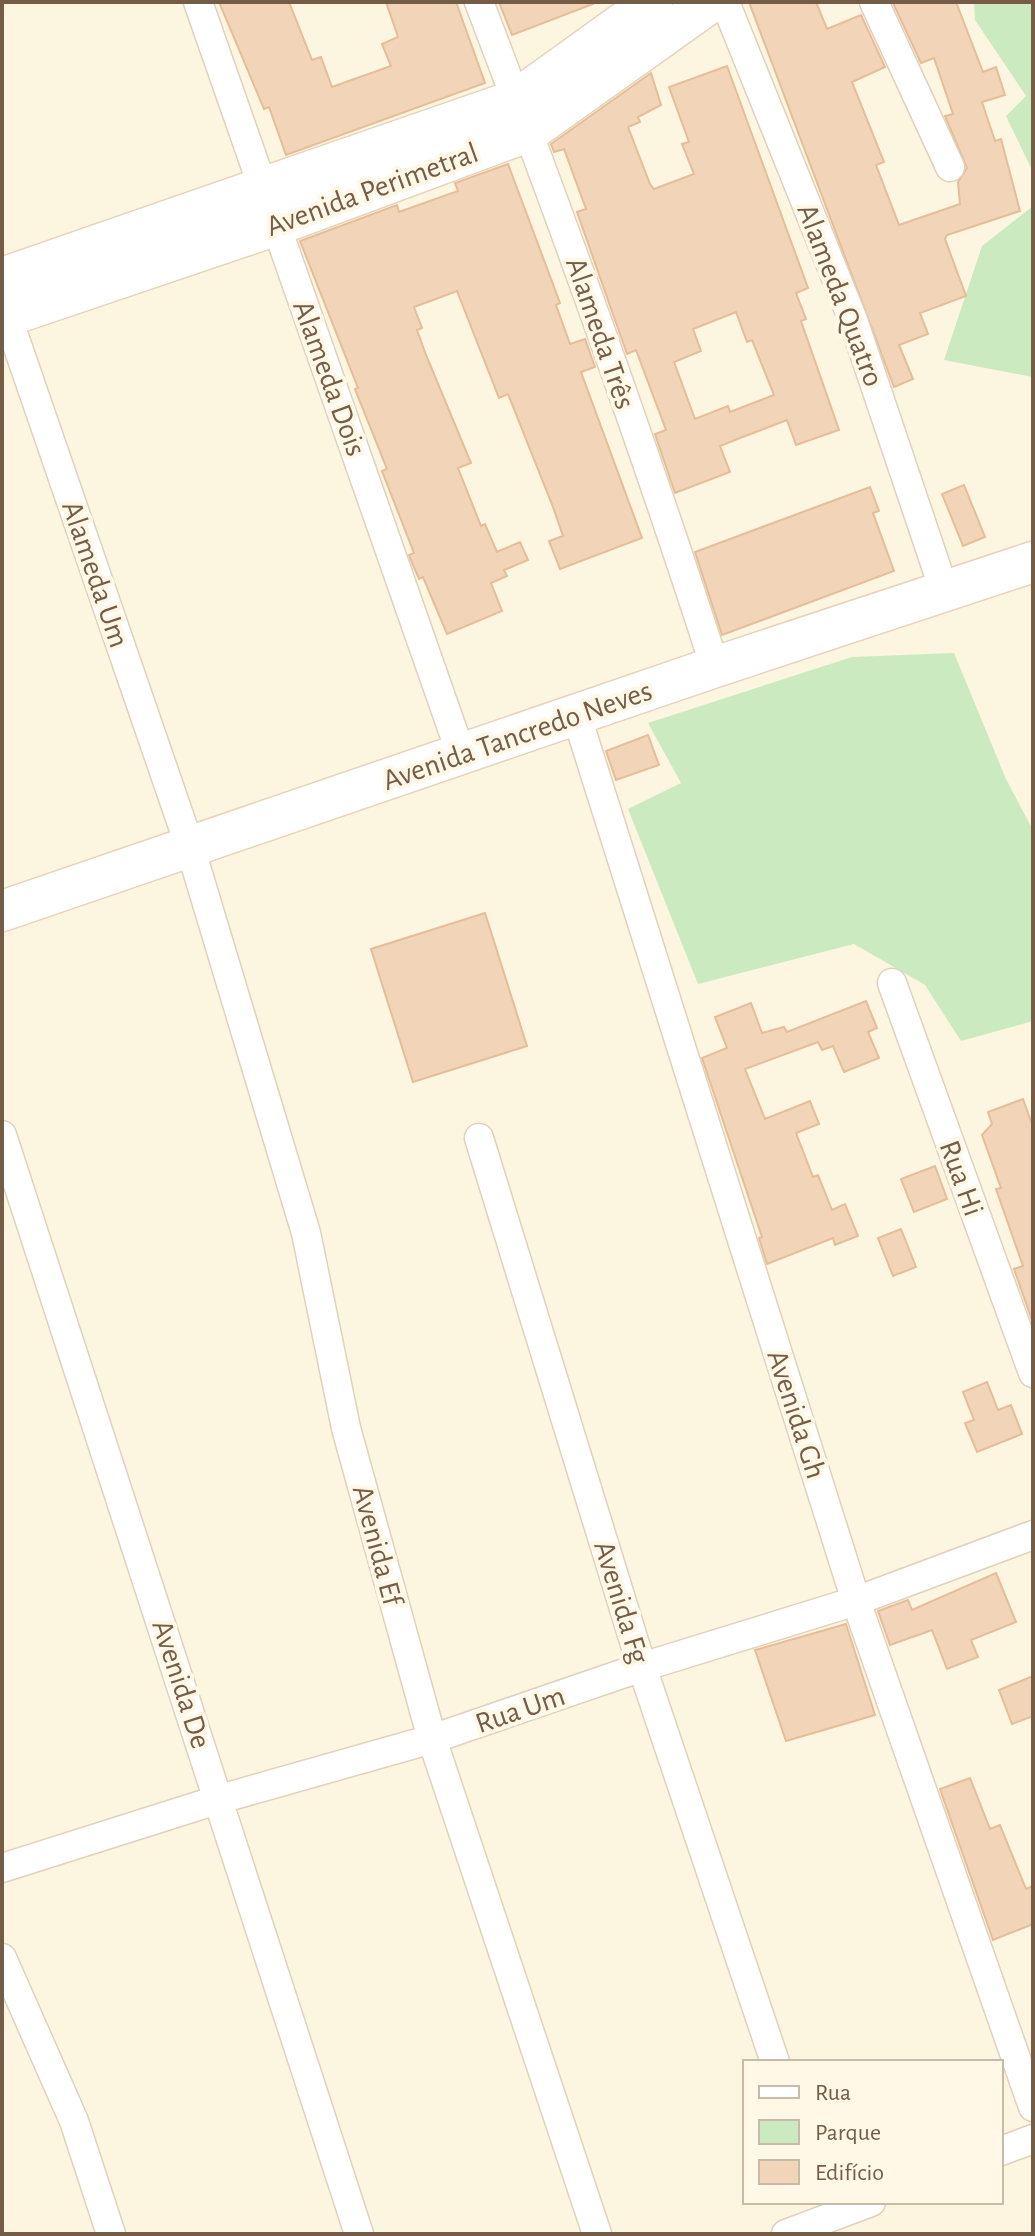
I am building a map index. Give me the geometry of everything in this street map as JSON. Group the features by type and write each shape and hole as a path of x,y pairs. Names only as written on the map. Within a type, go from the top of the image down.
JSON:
{"street":[{"name":"Alameda Dois","path":"198,2 461,754"},
{"name":"Alameda Três","path":"479,2 523,115 671,529 715,667"},
{"name":"Avenida Perimetral","path":"2,278 261,188 523,115 652,2"},
{"name":"Avenida Perimetral","path":"4,312 274,226 523,115 711,2"},
{"name":"Alameda Quatro","path":"725,2 853,320 945,593"},
{"path":"874,2 950,167"},
{"name":"Alameda Um","path":"4,312 190,847"},
{"name":"Avenida Tancredo Neves","path":"2,911 577,717 715,667 1033,562"},
{"name":"Avenida Gh","path":"577,717 856,1601 1033,2107"},
{"name":"Avenida Ef","path":"190,847 306,1233 346,1428 432,1739 597,2234"},
{"name":"Rua Hi","path":"892,983 1033,1373"},
{"name":"Avenida De","path":"2,1135 359,2234"},
{"name":"Avenida Fg","path":"479,1138 642,1667 774,2060"},
{"name":"Rua Um","path":"2,1868 220,1799 432,1739 642,1667 856,1601 1033,1535"},
{"path":"2,1958 68,2107 111,2234"},
{"path":"1003,2150 1033,2139"},
{"path":"786,2234 866,2204"}],"green space":[{"path":"974,2 1033,2 1033,172 1006,116 1026,96 975,20"},
{"path":"1033,206 1033,377 944,360 982,246"},
{"path":"954,653 1006,779 1033,830 1033,1021 961,1041 925,985 854,944 698,984 628,809 681,783 648,723 852,657"}],"building":[{"path":"219,2 289,2 312,60 321,57 332,87 391,66 382,44 398,37 386,2 456,2 485,83 286,155 269,107 264,109"},
{"path":"499,2 592,2 593,4 512,35"},
{"path":"749,2 816,2 827,29 861,15 885,67 852,82 884,162 876,165 899,225 960,204 958,182 967,168 945,116 953,114 934,58 921,63 893,3 956,2 983,72 996,67 1005,95 982,102 995,141 1001,139 1020,211 947,235 945,239 966,296 920,313 928,334 899,345 913,379 894,387"},
{"path":"727,66 808,288 796,293 806,319 801,321 839,430 796,445 787,420 740,438 720,446 730,472 675,493 655,434 666,430 636,350 627,354 577,212 586,209 564,149 554,152 551,144 651,73 661,105 638,117 640,122 628,127 650,184 654,189 694,174 682,144 689,142 669,87","holes":["736,312 747,342 752,340 774,395 730,412 728,406 695,419 674,362 701,351 693,329"]},
{"path":"508,164 560,303 556,305 570,344 585,339 595,367 581,372 642,538 560,569 549,541 563,536 553,507 508,394 499,398 457,291 414,307 422,328 417,330 426,355 471,463 458,468 481,526 485,524 497,552 520,542 528,560 504,570 507,576 491,583 502,611 447,634 423,577 419,579 409,555 414,553 382,471 387,469 300,241 397,205 399,212 458,191 455,183"},
{"path":"964,485 985,537 963,546 942,494"},
{"path":"870,487 879,511 873,513 894,571 722,635 695,552"},
{"path":"648,735 659,765 616,780 606,751"},
{"path":"485,913 527,1046 413,1082 371,949"},
{"path":"866,1001 877,1028 868,1032 879,1058 844,1072 833,1046 822,1050 818,1042 745,1069 765,1119 810,1101 819,1124 796,1133 813,1177 818,1175 832,1210 845,1204 858,1236 835,1245 833,1238 767,1264 759,1238 762,1237 702,1058 727,1048 715,1017 751,1003 762,1033 784,1027 787,1032"},
{"path":"1023,1099 1033,1127 1033,1323 1014,1269 1023,1266 996,1189 1001,1188 982,1135 992,1124 988,1112"},
{"path":"935,1166 947,1199 914,1212 901,1179"},
{"path":"901,1229 916,1267 893,1276 878,1238"},
{"path":"987,1382 998,1410 1011,1405 1022,1434 977,1452 965,1423 974,1420 963,1392"},
{"path":"996,1573 1016,1622 971,1640 978,1657 947,1669 932,1630 890,1645 878,1611 908,1600 912,1610"},
{"path":"846,1624 875,1715 786,1741 755,1650"},
{"path":"1033,1676 1033,1716 1012,1724 999,1690"},
{"path":"970,1778 990,1829 1000,1825 1026,1889 1033,1886 1033,1924 993,1940 940,1789"}]}
